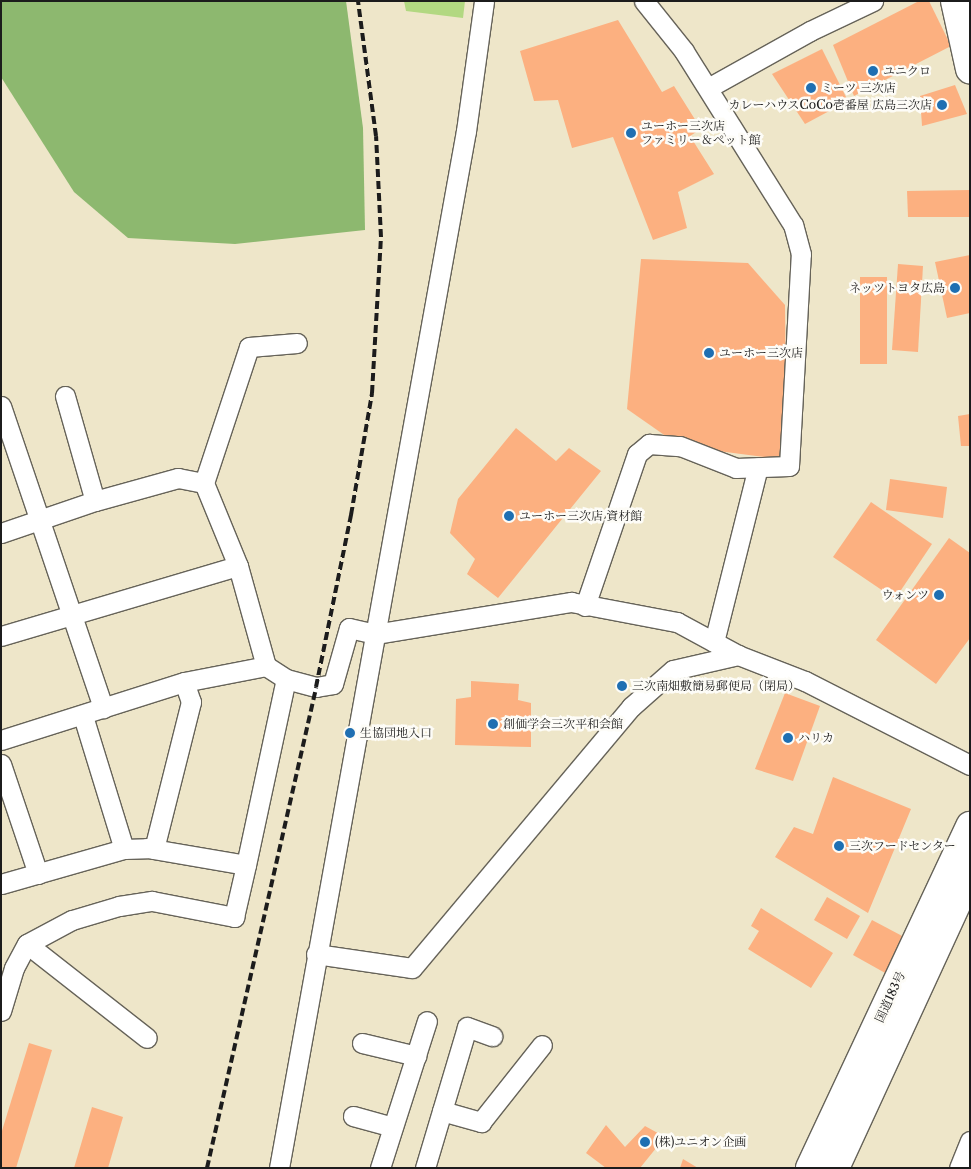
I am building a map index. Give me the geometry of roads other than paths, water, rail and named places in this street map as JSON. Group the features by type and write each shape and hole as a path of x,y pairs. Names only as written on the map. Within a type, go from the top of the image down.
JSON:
{"highway":[{"path":"955,1 970,69"},
{"name":"国道183号","path":"810,1168 970,826"},
{"name":"国道183号","path":"835,1168 970,875"}],"street":[{"path":"279,1168 316,954 466,131 484,1"},
{"path":"585,606 637,454 649,444 680,446 736,468 789,466 801,254 793,225 708,88 667,27 644,1"},
{"path":"708,88 810,31 873,1"},
{"path":"297,343 249,348 204,483 238,566 266,666 286,679 316,687 333,684 350,628 375,634 571,602 677,622 738,655 805,681 970,765"},
{"path":"65,396 95,501"},
{"path":"1,406 6,433 74,614 103,708"},
{"path":"714,642 758,467"},
{"path":"1,533 95,501 178,478 204,483"},
{"path":"1,636 238,566"},
{"path":"316,954 412,968 630,707 673,670 738,655"},
{"path":"1,740 83,716 184,682 266,666"},
{"path":"1,1011 14,968 27,944 72,920 119,906 152,901 234,917 286,679"},
{"path":"154,849 191,702 184,682"},
{"path":"83,716 124,849"},
{"path":"1,764 38,874"},
{"path":"1,884 124,849 154,849 246,864"},
{"path":"27,944 147,1038"},
{"path":"380,1168 427,1021"},
{"path":"425,1168 468,1027 492,1036"},
{"path":"362,1043 416,1056"},
{"path":"442,1111 481,1122 542,1045"},
{"path":"353,1116 393,1127"},
{"path":"959,1168 970,1142"}],"railway":[{"path":"207,1168 316,687 351,515 372,393 381,237 376,136 358,1"}],"place":[{"name":"ユニクロ","path":"873,71"},
{"name":"ミーツ 三次店","path":"811,88"},
{"name":"カレーハウスCoCo壱番屋 広島三次店","path":"942,105"},
{"name":"ユーホー三次店 ファミリー＆ペット館","path":"631,133"},
{"name":"ネッツトヨタ広島","path":"955,288"},
{"name":"ユーホー三次店","path":"709,353"},
{"name":"ユーホー三次店 資材館","path":"509,516"},
{"name":"ウォンツ","path":"939,595"},
{"name":"三次南畑敷簡易郵便局（閉局）","path":"622,686"},
{"name":"創価学会三次平和会館","path":"493,724"},
{"name":"生協団地入口","path":"350,733"},
{"name":"ハリカ","path":"788,738"},
{"name":"三次フードセンター","path":"839,846"},
{"name":"(株)ユニオン企画","path":"645,1142"}]}
